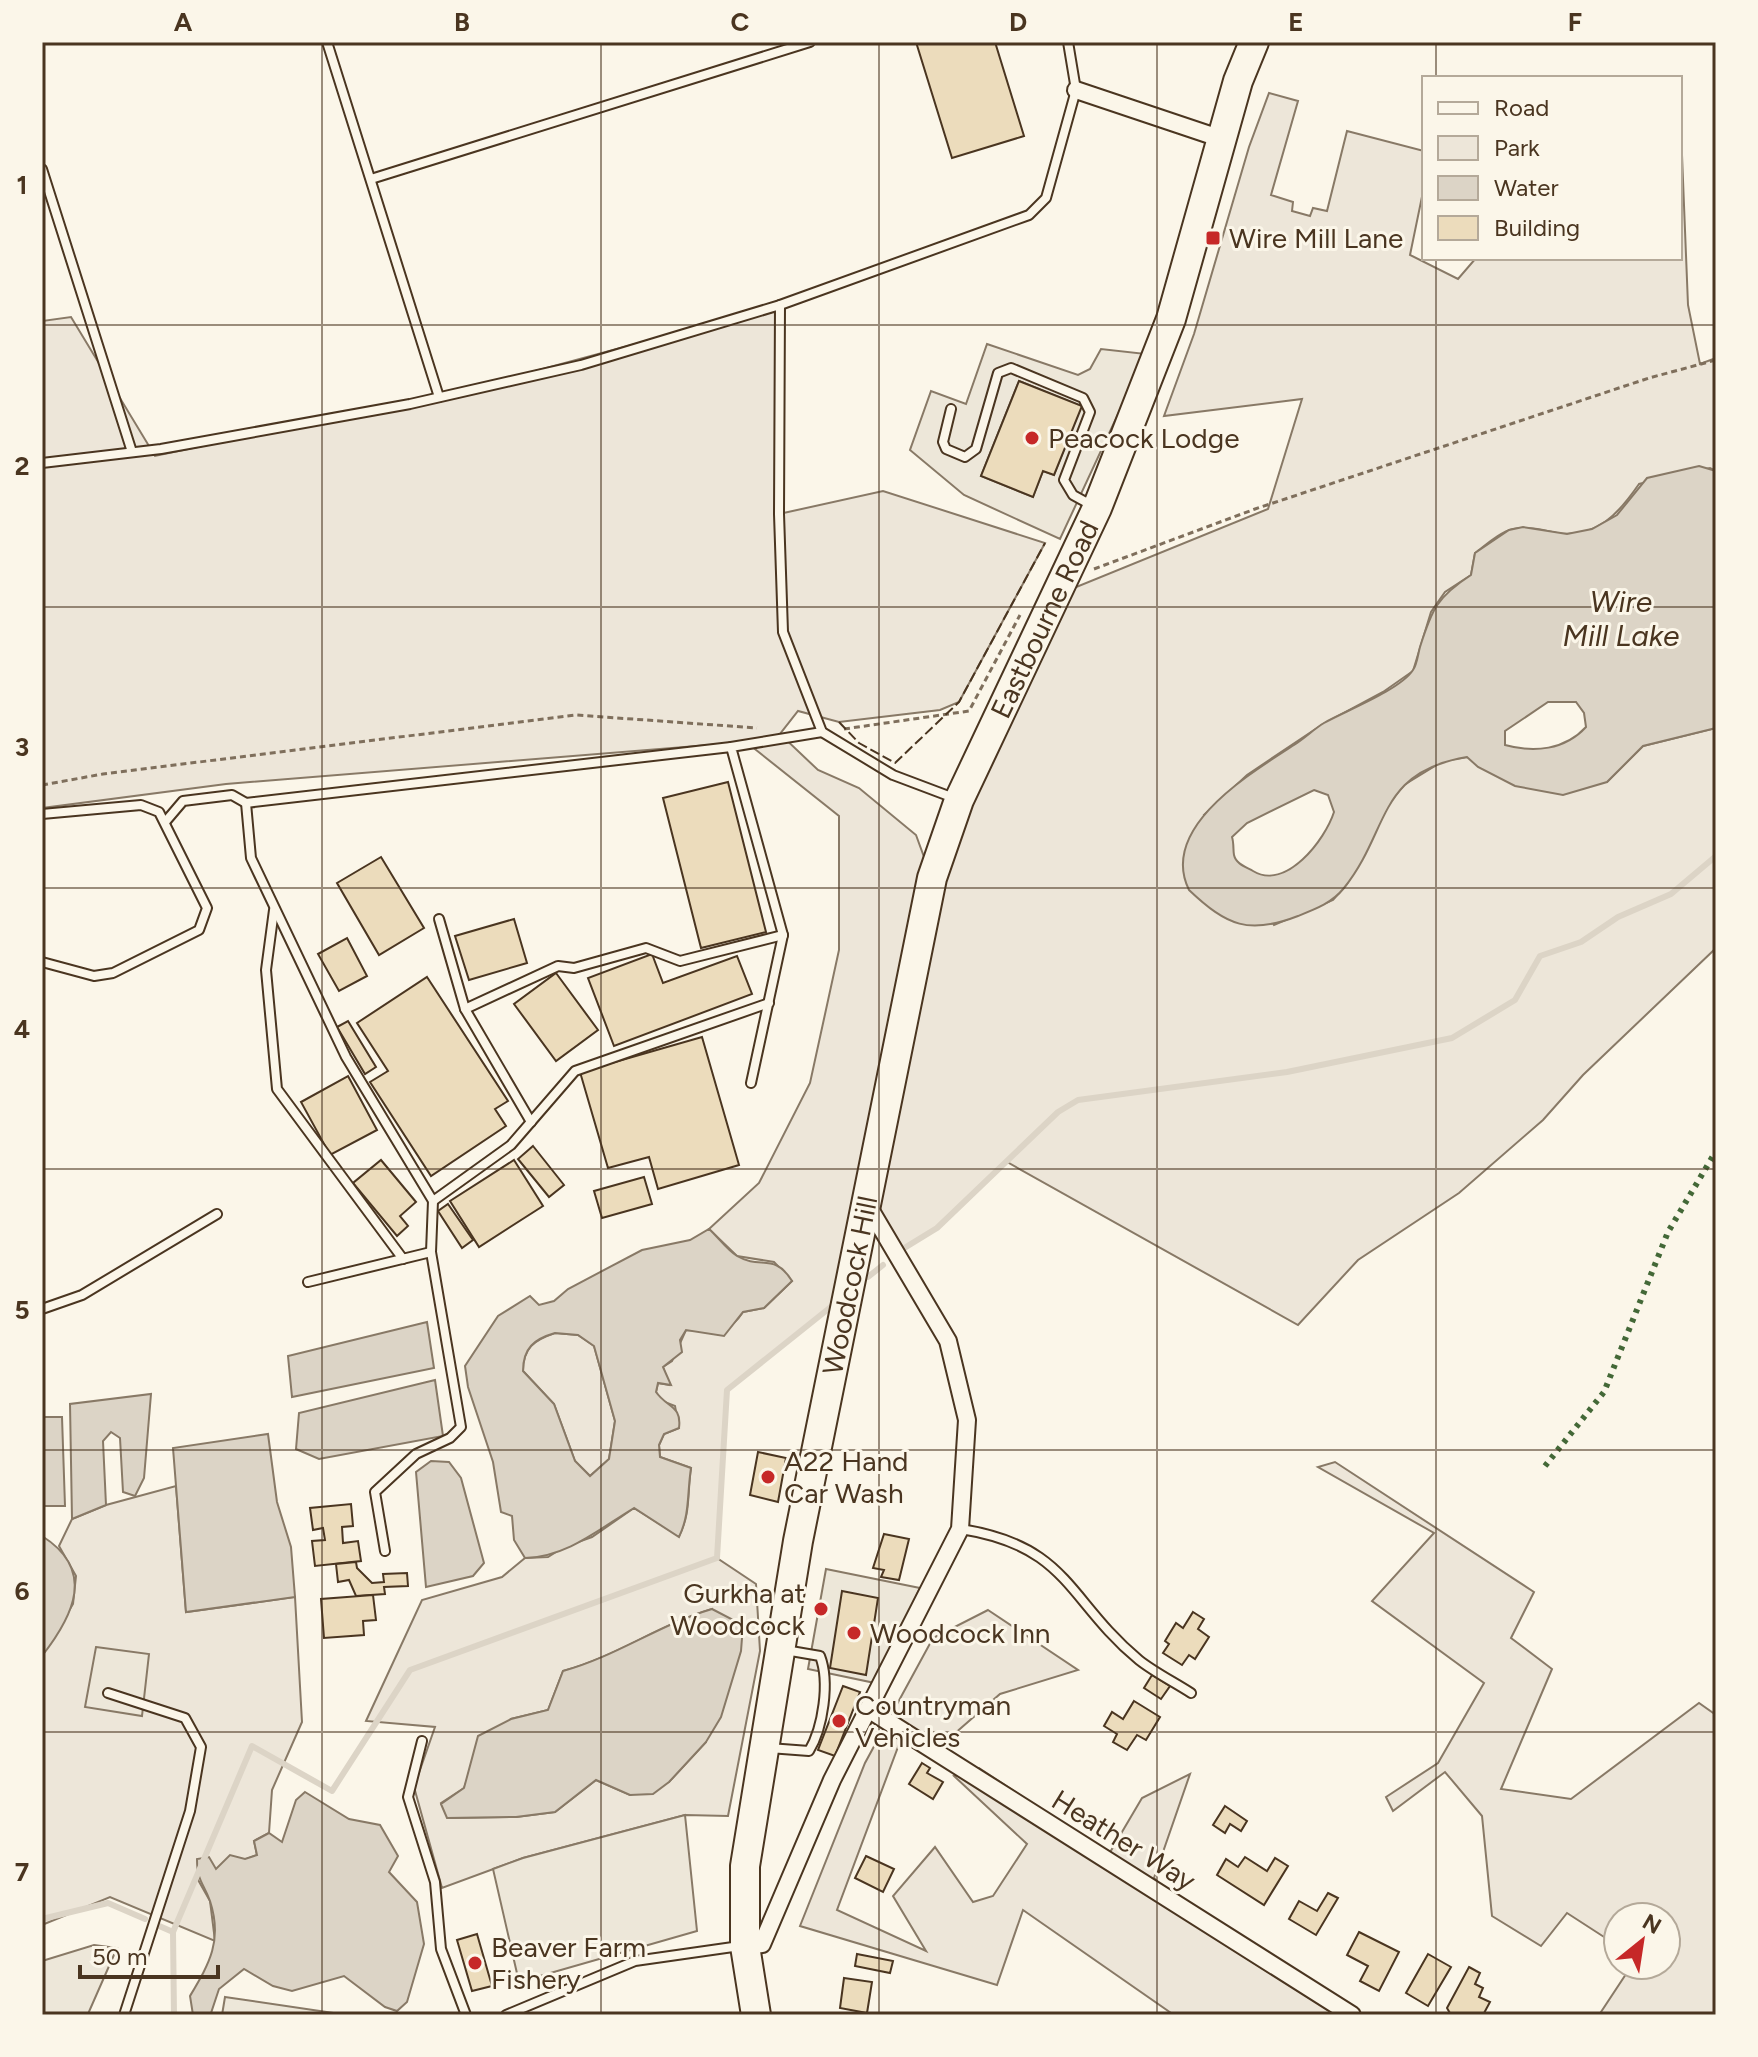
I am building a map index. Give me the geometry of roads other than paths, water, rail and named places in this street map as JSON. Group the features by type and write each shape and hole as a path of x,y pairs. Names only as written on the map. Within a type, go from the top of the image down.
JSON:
{"highway":[{"name":"Eastbourne Road","path":"867,1204 878,1131 932,878 959,800 1097,508 1171,319 1238,81 1254,42"},
{"name":"Woodcock Hill","path":"756,2015 745,1946 745,1866 798,1541 867,1204"}],"street":[{"path":"1076,90 1222,139"},
{"name":"Woodcock Hill","path":"745,1946 762,1944 832,1780 960,1529 967,1420 948,1341 867,1204"},
{"name":"Heather Way","path":"868,1709 1352,2015"}],"lane":[{"path":"327,42 439,397"},
{"path":"371,179 810,42"},
{"path":"42,463 293,427 581,365 780,305 1029,215 1046,198 1076,90 1068,42"},
{"path":"42,169 44,185 132,452"},
{"path":"780,305 779,514 783,632 822,732 893,775 959,800"},
{"path":"951,409 943,442 946,449 965,457 976,449 998,373 1005,369 1083,398 1090,412 1064,480 1073,495 1097,508"},
{"path":"166,821 183,801 232,795 246,803 731,747 822,732"},
{"path":"731,747 783,935 751,1083"},
{"path":"246,803 251,858 346,1057 433,1201 431,1252 461,1427 450,1438 416,1454 375,1492 385,1551"},
{"path":"42,814 141,805 159,812 207,908 199,930 113,973 94,976 42,962"},
{"path":"275,908 266,970 277,1089 403,1259"},
{"path":"439,919 465,1009 531,1122"},
{"path":"465,1009 558,966 574,968 646,948 680,961 783,935"},
{"path":"433,1201 511,1145 575,1071 769,1003"},
{"path":"42,1309 82,1295 217,1214"},
{"path":"308,1282 431,1252"},
{"path":"960,1529 985,1533 1029,1548 1057,1569 1140,1660 1191,1693"},
{"path":"764,1747 809,1751 819,1735 825,1668 820,1656 780,1649"},
{"path":"108,1693 185,1718 201,1747 190,1811 124,2015"},
{"path":"422,1741 408,1797 435,1882 441,1949 466,2015"},
{"path":"506,2015 635,1961 745,1946"}],"water":[{"name":"Wire Mill Lake","path":"1699,466 1716,471 1716,728 1643,746 1607,782 1563,795 1515,786 1478,767 1467,757 1437,765 1416,776 1400,790 1359,867 1344,888 1329,902 1281,922 1252,926 1239,924 1215,912 1189,890 1183,867 1187,845 1214,804 1256,770 1324,723 1406,678 1416,665 1432,613 1450,590 1471,575 1475,553 1509,530 1523,527 1567,534 1592,529 1617,515 1647,478","holes":["1548,702 1576,702 1584,713 1586,727 1569,741 1548,748 1527,749 1505,745 1505,731","1314,790 1328,795 1334,812 1322,836 1302,860 1291,869 1266,875 1237,861 1232,837 1247,823"]},
{"path":"709,1229 737,1256 773,1264 792,1281 764,1308 743,1312 724,1336 686,1330 680,1340 682,1352 663,1367 671,1385 658,1383 656,1392 676,1411 679,1428 664,1434 659,1445 660,1457 691,1468 687,1512 679,1537 634,1508 569,1547 555,1553 525,1558 514,1540 512,1516 501,1512 493,1462 468,1387 465,1366 498,1316 530,1296 539,1305 554,1301 568,1289 642,1250 690,1240","holes":["555,1333 578,1335 594,1346 615,1421 609,1459 590,1476 575,1461 554,1404 523,1371 528,1350 541,1338"]},
{"path":"427,1322 434,1368 292,1397 288,1356"},
{"path":"435,1380 443,1436 319,1459 296,1449 299,1413"},
{"path":"151,1394 144,1478 135,1496 123,1492 120,1438 111,1432 103,1441 106,1505 72,1519 70,1404"},
{"path":"42,1417 62,1417 65,1506 42,1506"},
{"path":"268,1434 277,1502 291,1547 295,1597 186,1612 173,1448"},
{"path":"431,1461 449,1462 461,1478 484,1563 473,1576 426,1587 416,1472"},
{"path":"42,1536 59,1549 69,1563 74,1578 74,1593 63,1625 42,1656"},
{"path":"712,1609 743,1625 741,1651 721,1717 706,1742 669,1782 653,1794 630,1795 596,1780 555,1812 516,1817 447,1818 441,1804 464,1788 478,1736 511,1719 548,1710 563,1671"},
{"path":"305,1792 349,1819 380,1825 398,1856 389,1872 417,1902 424,1944 407,2002 397,2011 385,2007 344,1976 292,1991 273,1986 244,1969 219,1989 211,2013 193,2015 190,1996 212,1952 215,1928 210,1901 199,1877 197,1859 209,1857 216,1869 230,1855 245,1859 257,1855 254,1841 269,1833 282,1842 296,1800"}],"waterway":[{"path":"906,1247 937,1228 1058,1112 1078,1100 1287,1072 1452,1038 1515,1000 1540,956 1581,942 1618,917 1671,894 1716,856"},
{"path":"868,1277 883,1265"},
{"path":"174,2015 173,1932 252,1746 332,1791 410,1670 717,1558 727,1390 837,1302"},
{"path":"42,1919 108,1903 145,1919"},
{"path":"157,1925 173,1932"}],"place":[{"name":"Wire Mill Lane","path":"1213,238"},
{"name":"Peacock Lodge","path":"1032,438"},
{"name":"A22 Hand Car Wash","path":"768,1477"},
{"name":"Gurkha at Woodcock","path":"821,1609"},
{"name":"Woodcock Inn","path":"854,1633"},
{"name":"Countryman Vehicles","path":"839,1721"},
{"name":"Beaver Farm Fishery","path":"475,1963"}]}
